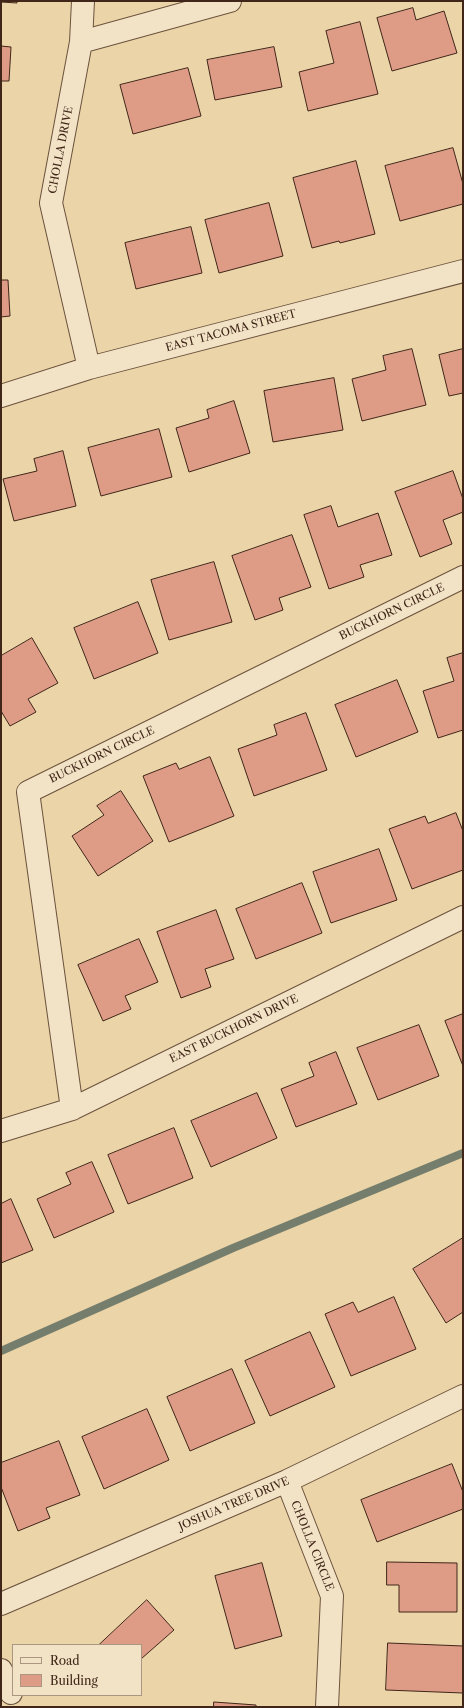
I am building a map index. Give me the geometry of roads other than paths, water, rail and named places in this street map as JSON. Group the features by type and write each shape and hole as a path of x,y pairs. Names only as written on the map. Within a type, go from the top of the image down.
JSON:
{"street":[{"name":"CHOLLA DRIVE","path":"83,1 81,42 51,203 89,368"},
{"path":"81,42 230,1"},
{"name":"EAST TACOMA STREET","path":"1,396 89,368 463,271"},
{"name":"BUCKHORN CIRCLE","path":"72,1109 28,792 463,577"},
{"name":"EAST BUCKHORN DRIVE","path":"1,1131 72,1109 463,917"},
{"name":"JOSHUA TREE DRIVE","path":"1,1604 287,1481 463,1396"},
{"name":"CHOLLA CIRCLE","path":"287,1481 332,1596 326,1707"},
{"path":"1,1670 11,1693"}],"waterway":[{"path":"1,1351 233,1248 463,1153"}]}
